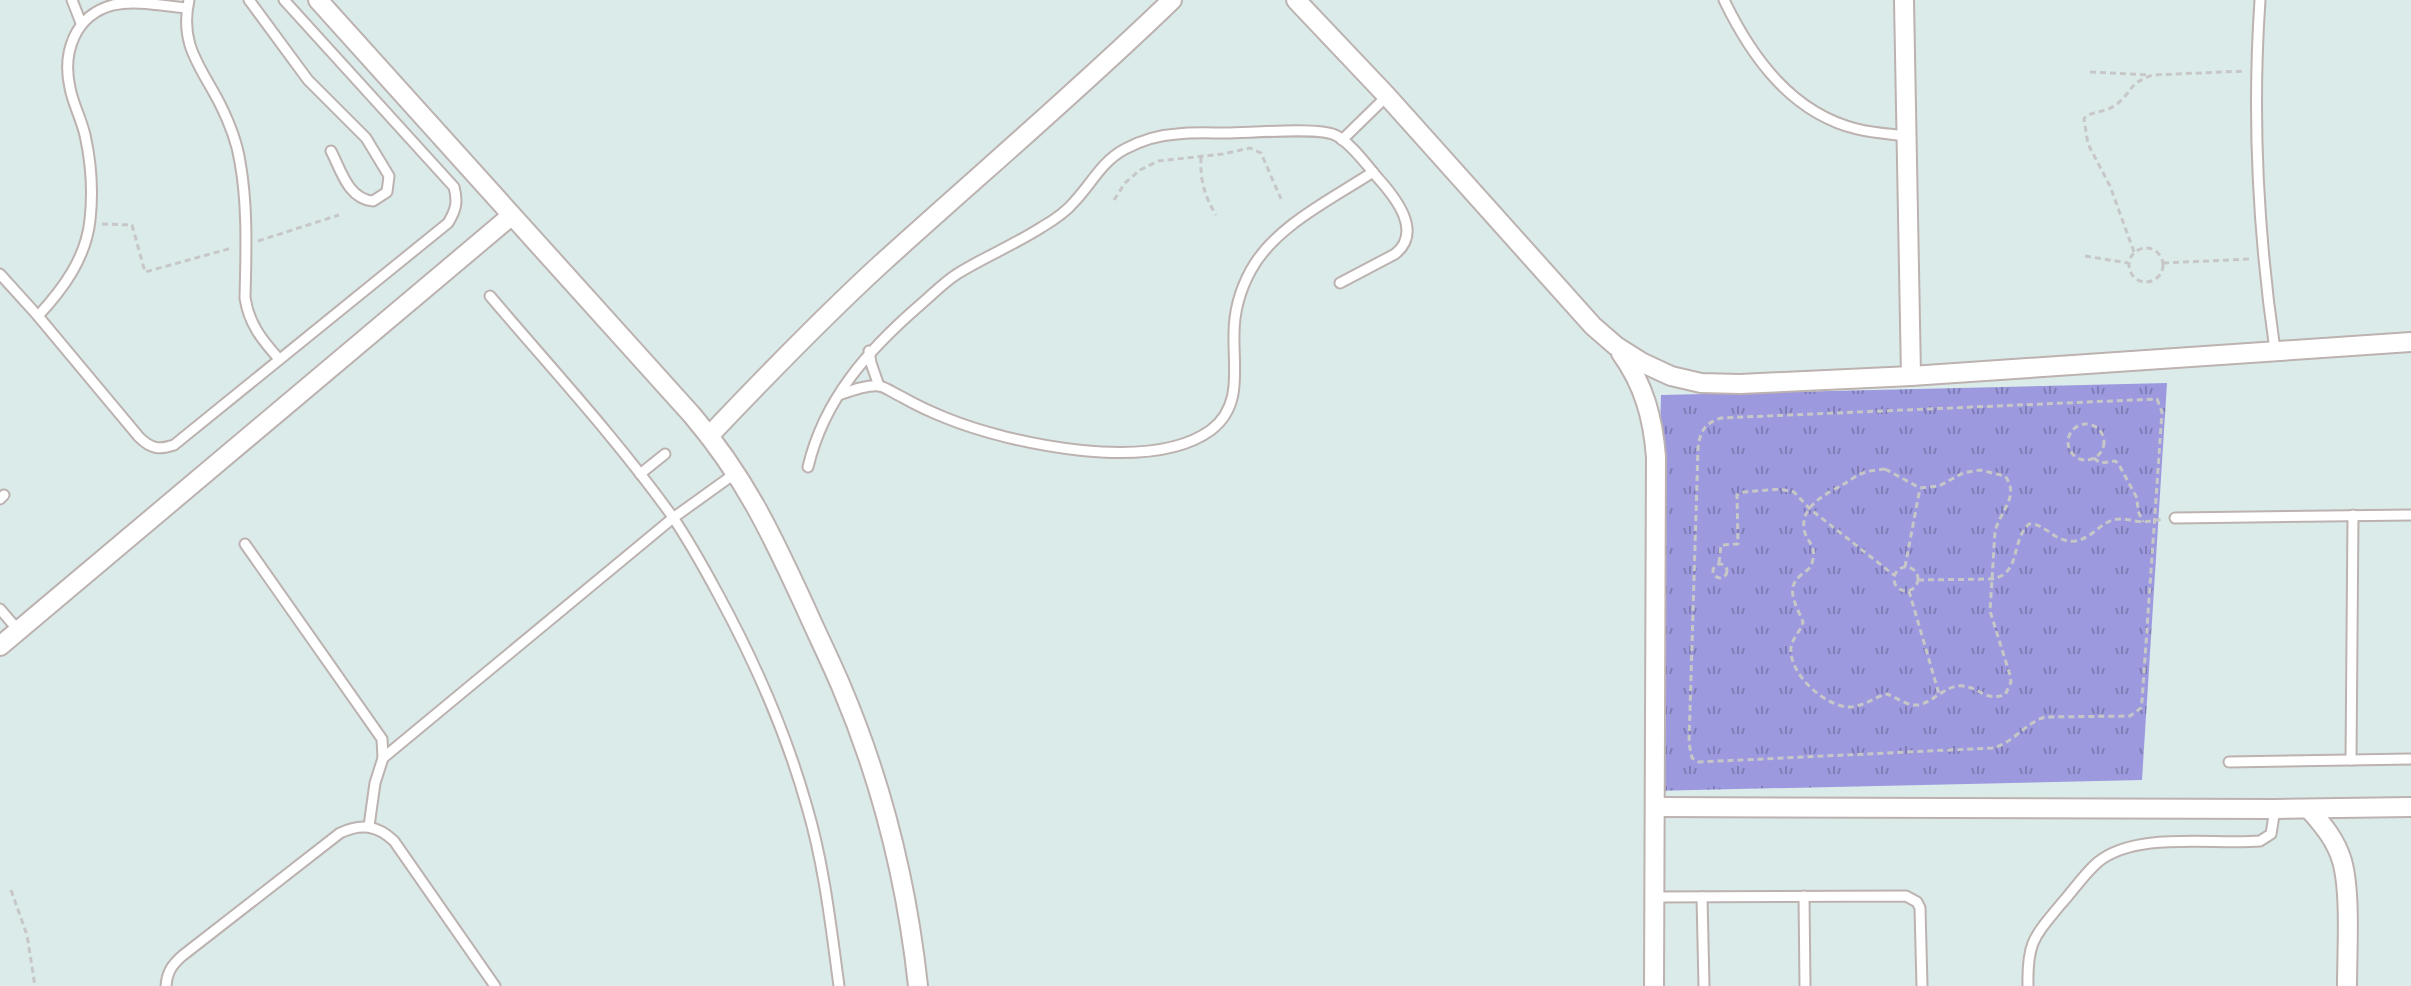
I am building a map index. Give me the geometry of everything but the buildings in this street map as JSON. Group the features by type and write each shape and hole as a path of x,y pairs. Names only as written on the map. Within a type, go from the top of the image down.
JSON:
{"street":[{"path":"318,0 709,436 737,472 773,537 842,688 870,767 898,867 914,946 918,986"},
{"path":"709,436 879,265 1057,108 1172,0"},
{"path":"1296,0 1387,96 1593,326 1616,346 1657,370 1701,383 1740,384 1911,376 2411,342"},
{"path":"1904,0 1911,376"},
{"path":"0,646 511,216"},
{"path":"1616,346 1634,371 1646,398 1654,427 1656,457 1654,986"},
{"path":"1656,807 2411,807"},
{"path":"2309,809 2331,834 2343,862 2347,986"}],"lane":[{"path":"72,0 81,23"},
{"path":"249,0 308,80 366,138 389,176 387,192 373,201 357,197 331,151"},
{"path":"0,274 148,447 162,449 174,445 448,223 455,212 457,200 454,187 284,0"},
{"path":"1724,0 1757,56 1776,81 1799,102 1827,118 1857,129 1906,136"},
{"path":"2260,0 2257,163 2263,259 2275,350"},
{"path":"38,316 68,280 86,243 90,224 92,200 86,137 67,74 72,39 81,23 110,3 188,4 187,32 193,55 220,103 240,162 248,315 279,359"},
{"path":"1342,140 1387,96"},
{"path":"808,467 812,447 839,395 869,351 885,335 954,276 1061,215 1107,161 1145,141 1178,133 1312,131 1336,135 1373,172 1400,208 1408,228 1408,239 1403,248 1340,283"},
{"path":"839,395 879,386 948,418 1020,441 1057,448 1104,452 1151,450 1182,444 1213,429 1226,414 1234,397 1236,310 1242,289 1258,259 1285,230 1373,172"},
{"path":"490,296 640,474 673,518 744,643 778,717 808,809 828,907 839,986"},
{"path":"869,351 879,386"},
{"path":"640,474 665,454"},
{"path":"383,758 673,518 737,472"},
{"path":"2351,760 2353,515"},
{"path":"2175,518 2411,515"},
{"path":"245,544 382,739 383,758 375,783 369,826"},
{"path":"0,609 18,630"},
{"path":"2229,762 2411,759"},
{"path":"2028,986 2028,954 2035,936 2098,862 2120,849 2140,844 2260,841 2271,834 2275,809"},
{"path":"166,986 167,976 182,956 340,833 353,827 369,826 383,831 394,841 495,986"},
{"path":"1804,896 1805,986"},
{"path":"1654,897 1913,898 1920,908 1922,986"},
{"path":"1702,897 1704,986"}],"path":[{"path":"2090,72 2153,75 2257,70"},
{"path":"2134,252 2110,186 2088,144 2084,119 2089,114 2115,106 2129,88 2153,75"},
{"path":"1114,200 1125,183 1140,170 1158,161 1250,148 1256,149 1264,158 1281,199"},
{"path":"1201,157 1200,177 1216,215"},
{"path":"90,224 132,225 145,272 339,215"},
{"path":"2146,247 2157,252 2163,263 2155,279 2142,282 2132,275 2128,263 2134,252 2146,247"},
{"path":"2085,256 2128,263"},
{"path":"2163,263 2263,259"},
{"path":"2157,399 2162,412 2155,520 2142,701 2138,712 2130,716 2045,717 2037,719 2000,747 1992,748 1699,762 1692,758 1689,743 1698,448 1699,434 1710,421 1737,417 2157,399"},
{"path":"2080,425 2092,425 2101,433 2103,444 2094,458 2077,458 2069,449 2069,437 2080,425"},
{"path":"2094,458 2100,463 2118,463 2137,498 2143,522"},
{"path":"1885,469 1920,488 1939,486 1963,473 1980,470 2005,476 2011,484 2011,493 1995,531 1990,611 2010,675 2008,689 2005,695 1988,697 1966,686 1948,689 1918,705 1887,694 1849,707 1828,703 1795,667 1790,648 1803,622 1793,597 1793,585 1812,565 1814,549 1804,529 1804,522 1823,494 1865,472 1885,469"},
{"path":"1905,567 1920,488"},
{"path":"1719,563 1721,545 1738,544 1736,499 1740,493 1788,490 1894,575 1896,585 1904,591 1913,588 1918,580 1915,570 1905,567 1894,575"},
{"path":"1918,580 1993,579 2005,576 2011,568 2018,539 2029,524 2039,525 2062,540 2073,541 2091,535 2111,520 2143,522 2175,518"},
{"path":"1909,591 1939,695"},
{"path":"11,890 27,935 35,986"}],"green space":[{"path":"2167,383 2142,780 1651,791 1661,395"}]}
